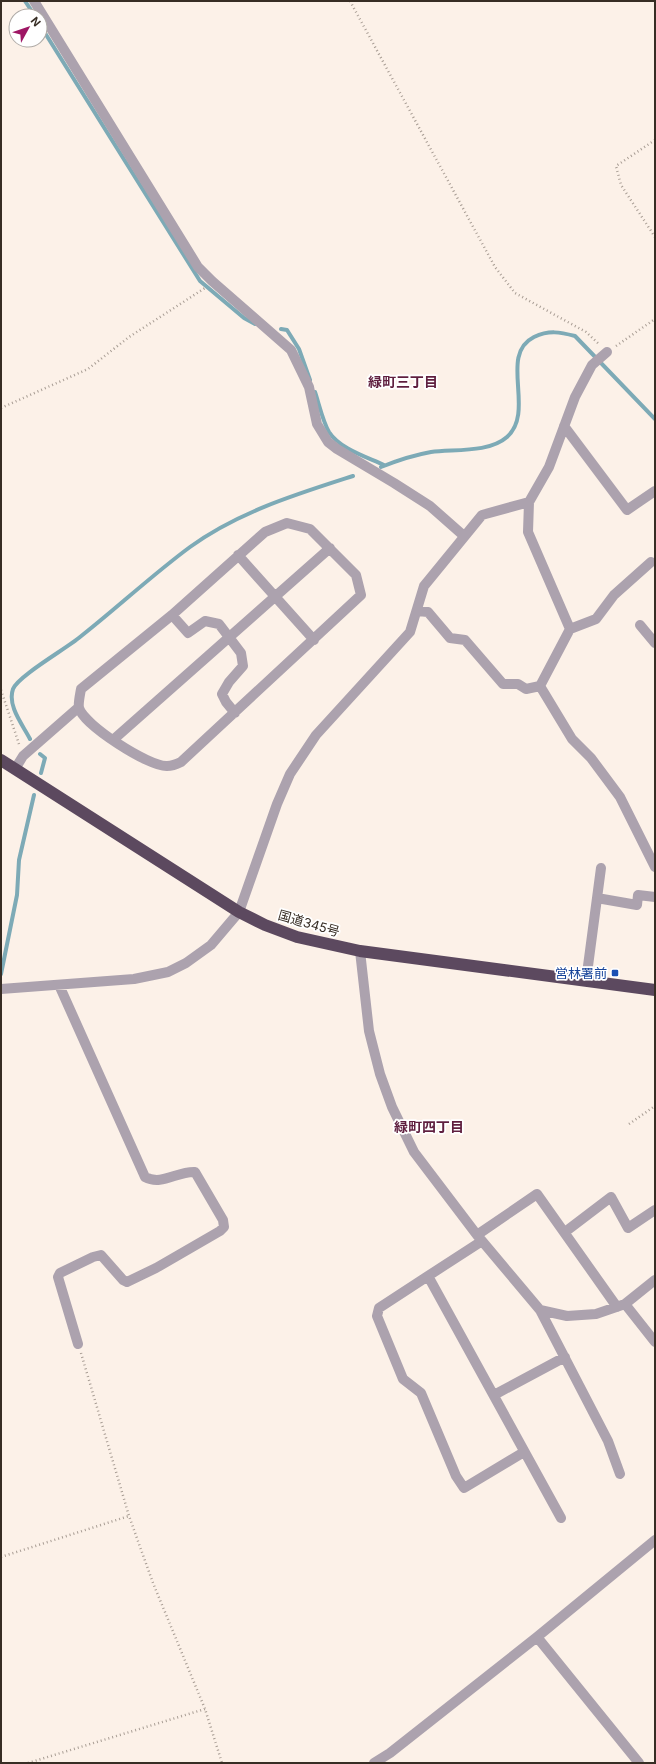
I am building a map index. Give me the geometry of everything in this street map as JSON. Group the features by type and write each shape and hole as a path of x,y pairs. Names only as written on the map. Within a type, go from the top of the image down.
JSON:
{"highway":[{"name":"国道345号","path":"1,760 239,912 265,925 297,937 360,951 655,990"}],"street":[{"path":"34,1 198,267 291,350 309,387 317,424 328,442 336,449 394,482 430,506 464,536"},
{"path":"570,629 528,532 529,502 549,467 575,397 592,365 607,352"},
{"path":"564,426 627,510 655,491"},
{"path":"1,989 134,979 168,972 186,963 211,945 239,912 277,804 290,774 316,735 410,632 424,586 482,515 529,502"},
{"path":"287,523 310,529 330,548 356,575 361,595 181,762 166,766 150,762 113,740 89,722 79,707 81,690 172,615 265,532 287,523"},
{"path":"113,740 275,595 330,548"},
{"path":"238,555 314,640"},
{"path":"540,686 570,629 596,619 614,594 650,562"},
{"path":"417,611 428,612 450,638 465,640 503,684 518,684 526,689 540,686"},
{"path":"172,615 188,633 205,621 219,624 241,653 243,666 229,682 222,694 226,702 235,713"},
{"path":"640,625 655,643"},
{"path":"540,686 572,739 592,758 620,797 655,867"},
{"path":"15,769 23,756 79,707"},
{"path":"586,981 601,868"},
{"path":"597,898 637,905 638,895 655,897"},
{"path":"360,951 370,1031 380,1074 392,1107 414,1152 480,1238 540,1310 566,1357 608,1441 620,1474"},
{"path":"58,985 145,1178 153,1181 188,1172 195,1172 223,1220 224,1227 220,1231 169,1261 127,1282 123,1280 101,1255 93,1256 60,1273 58,1277 78,1344"},
{"path":"524,1452 464,1488 456,1476 421,1392 403,1379 377,1316 378,1308 428,1276 537,1194 621,1306 655,1342"},
{"path":"565,1232 611,1197 628,1228 655,1210"},
{"path":"428,1276 561,1518"},
{"path":"540,1310 568,1316 596,1314 621,1306 655,1280"},
{"path":"494,1395 566,1357"},
{"path":"374,1763 390,1753 537,1637 655,1540"},
{"path":"537,1637 639,1763"}],"path":[{"path":"350,1 495,267 515,293 586,332 607,352 655,319"},
{"path":"655,140 616,166 620,185 655,237"},
{"path":"1,408 88,369 129,337 204,289"},
{"path":"1,690 23,756"},
{"path":"629,1124 655,1106"},
{"path":"78,1344 129,1516 153,1583 205,1709 222,1763"},
{"path":"1,1557 129,1516"},
{"path":"28,1763 205,1709"}],"waterway":[{"path":"25,1 30,8"},
{"path":"48,38 200,281 244,318 255,324"},
{"path":"281,329 287,330 299,349 310,380"},
{"path":"381,467 405,458 431,452 491,446 507,437 515,426 518,413 519,399 517,370 519,357 524,345 534,337 545,333 559,333 575,336 655,419"},
{"path":"315,392 325,423 329,432 334,438 354,452 384,465"},
{"path":"30,739 14,709 12,702 13,689 24,677 74,642 148,580 208,535 268,505 353,476"},
{"path":"40,754 45,758 41,773"},
{"path":"1,974 17,895 19,860 34,795"}],"place":[{"name":"営林署前","path":"615,973"}],"district":[{"name":"緑町三丁目","path":"403,381"},
{"name":"緑町四丁目","path":"429,1126"}]}
